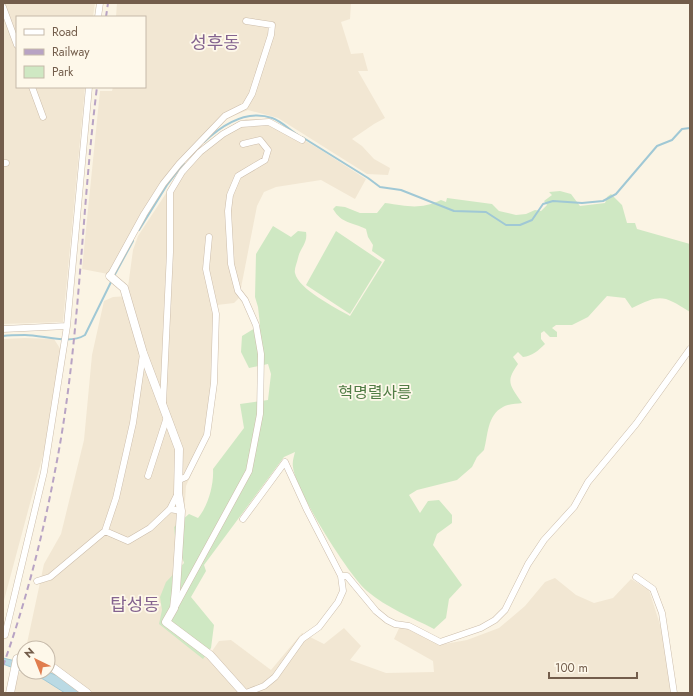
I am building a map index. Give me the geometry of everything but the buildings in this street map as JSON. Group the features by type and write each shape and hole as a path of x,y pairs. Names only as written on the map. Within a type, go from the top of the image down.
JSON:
{"street":[{"path":"98,16 100,3"},
{"path":"3,7 16,42"},
{"path":"174,608 181,511 178,494 178,449 144,353 124,288 113,277 144,214 163,184 179,164 225,116 245,106 252,94 271,35 272,25 246,21"},
{"path":"32,88 43,117"},
{"path":"5,635 44,472 67,326 88,88"},
{"path":"163,406 170,252 170,192 182,172 200,152 223,134 241,124 269,122 302,140"},
{"path":"243,144 260,140 268,150 265,160 249,168 238,176 230,195 228,211 231,264 238,291 245,300 256,325 261,354 260,414 249,471 166,622 210,655 245,693 264,686 275,677 302,639 319,627 338,602 343,591 341,576 285,462 243,519"},
{"path":"179,480 186,477 207,435 214,383 216,314 206,269 209,237"},
{"path":"3,329 67,326"},
{"path":"341,576 347,576 376,611 387,620 395,624 409,626 440,642 481,628 495,620 504,610 528,564 544,540 574,507 588,482 636,424 690,349"},
{"path":"37,581 50,577 105,531 116,498 133,423 144,353"},
{"path":"148,476 167,417"},
{"path":"105,531 128,541 150,528 170,508 178,494"},
{"path":"170,508 181,511"},
{"path":"636,578 653,589 662,613 674,693"},
{"path":"10,693 16,667"},
{"path":"56,670 87,693"}],"shaded area":[{"path":"3,3 95,3 93,16 16,16 16,88 85,88 63,322 3,324"},
{"path":"117,3 351,3 350,19 341,22 351,54 363,53 368,71 358,71 385,118 352,139 362,146 374,159 390,168 388,175 367,174 278,118 248,110 223,120 202,141 199,139 177,163 108,274 82,269 100,91 112,91 113,88 146,88 146,16 116,16"},
{"path":"246,119 268,119 321,150 366,179 355,199 321,180 276,187 264,192 257,206 239,298 234,303 217,305 208,436 186,486 179,594 208,657 219,641 231,640 271,670 302,633 324,644 344,628 361,646 350,660 386,673 434,672 433,661 394,639 401,624 439,645 467,640 499,628 525,606 545,582 555,578 576,595 594,603 613,598 631,579 649,590 662,631 672,693 82,693 56,675 56,640 28,640 44,564 61,534 84,440 92,355 104,301 113,297 129,296 128,287 133,250 138,236 182,169 224,130"},
{"path":"3,339 54,339 61,350 47,440 3,604"},
{"path":"17,680 45,680 65,693 12,693"}],"green space":[{"name":"혁명렬사릉","path":"560,191 571,194 580,206 605,203 607,197 611,194 622,205 627,223 635,223 637,229 690,244 690,312 674,302 662,298 650,300 632,308 625,298 607,296 588,317 572,325 556,325 552,328 557,332 557,337 550,337 544,331 541,333 541,339 545,344 535,353 523,357 518,352 513,357 518,364 511,375 510,380 514,392 522,403 505,406 494,415 489,426 484,450 477,457 472,467 457,480 417,490 409,495 420,513 428,501 439,500 452,515 452,523 437,534 433,545 462,585 449,599 446,618 434,629 399,612 367,591 348,569 336,551 303,494 293,467 295,452 284,457 204,565 206,571 191,597 214,625 211,648 203,659 159,624 162,610 160,597 166,582 184,563 175,537 174,527 189,514 198,518 205,508 211,488 213,469 244,428 240,404 268,400 271,374 268,364 249,368 241,352 242,336 260,325 255,297 256,254 273,226 291,237 298,231 306,232 306,239 299,254 295,270 298,279 318,298 350,316 385,260 372,251 373,245 368,237 366,229 344,220 336,214 333,209 336,206 345,207 360,213 377,213 385,203 420,206 441,200 446,202 447,198 492,204 499,211 516,215 526,214 535,210 541,211 547,205 544,201 552,195 549,192"},
{"path":"336,231 382,262 350,314 306,285"}],"water":[{"path":"3,658 16,661 16,669 3,664"},
{"path":"56,675 82,693 65,693 45,680 56,680"}],"waterway":[{"path":"204,142 235,120 253,116 262,116 275,119 298,135"},
{"path":"302,137 380,187 401,190 454,211 486,212 506,225 520,225 532,220 543,204 553,201 582,203 603,201 616,194 657,146 672,140 682,129 690,128"},
{"path":"139,230 167,185 184,163"},
{"path":"114,276 133,241"},
{"path":"3,336 32,335 56,339 71,339 79,338 85,335 112,280"}],"railway":[{"path":"106,16 108,3"},
{"path":"3,666 19,619 39,545 55,471 63,424 75,328 87,183 97,88"}],"district":[{"name":"성후동","path":"215,43"},
{"name":"탑성동","path":"135,605"}]}
